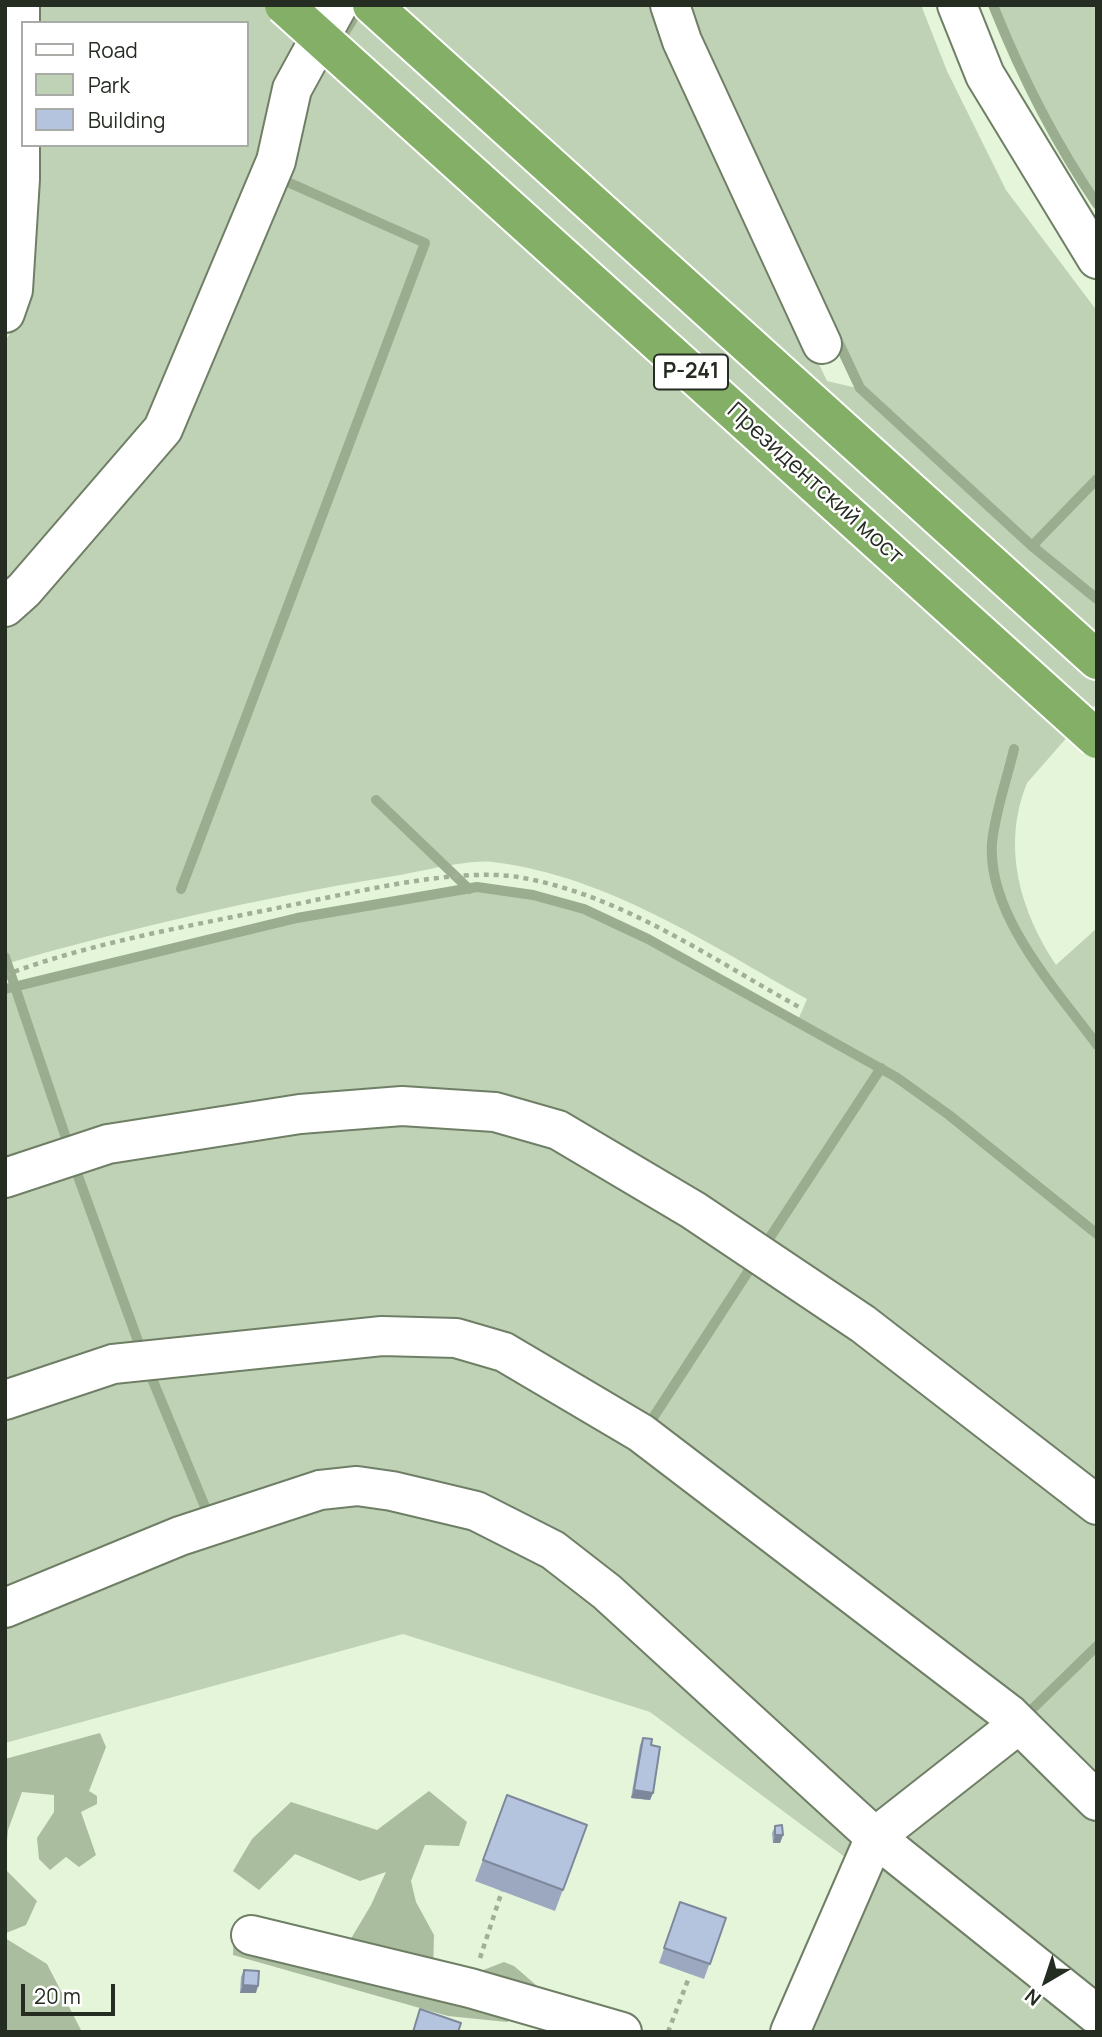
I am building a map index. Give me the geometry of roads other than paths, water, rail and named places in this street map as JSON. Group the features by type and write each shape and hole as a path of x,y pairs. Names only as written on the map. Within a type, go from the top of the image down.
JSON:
{"highway":[{"name":"Президентский мост","path":"285,5 1097,739"},
{"name":"Р-241","path":"372,5 1097,660"}],"street":[{"path":"5,313 13,290 20,179 20,5"},
{"path":"5,607 24,590 163,429 275,161 292,89 338,5"},
{"path":"670,5 692,65 822,344"},
{"path":"957,5 985,75 1097,259"},
{"path":"5,1178 108,1144 300,1114 402,1106 495,1112 558,1130 693,1210 863,1324 1097,1505"},
{"path":"5,1400 113,1364 382,1336 456,1338 504,1352 640,1433 1009,1714 1097,1801"},
{"path":"5,1608 180,1536 320,1490 357,1486 380,1489 475,1511 553,1550 607,1592 875,1837 1097,2015"},
{"path":"790,2032 875,1837 1010,1731 1009,1714"},
{"path":"251,1935 470,1988 622,2032"}],"waterway":[{"path":"993,5 1039,107 1097,204"},
{"path":"342,37 361,6"},
{"path":"181,889 425,243 283,180 286,173"},
{"path":"836,337 860,388 1032,546 1097,599"},
{"path":"1032,546 1097,479"},
{"path":"1014,749 994,831 993,870 1012,924 1028,951 1097,1045"},
{"path":"376,800 469,889"},
{"path":"5,989 297,918 477,887 533,895 584,909 648,939 896,1077 949,1115 1097,1234"},
{"path":"5,957 70,1150"},
{"path":"763,1248 881,1068"},
{"path":"74,1165 143,1355"},
{"path":"647,1427 755,1261"},
{"path":"148,1369 208,1514"},
{"path":"1023,1718 1097,1646"}]}
